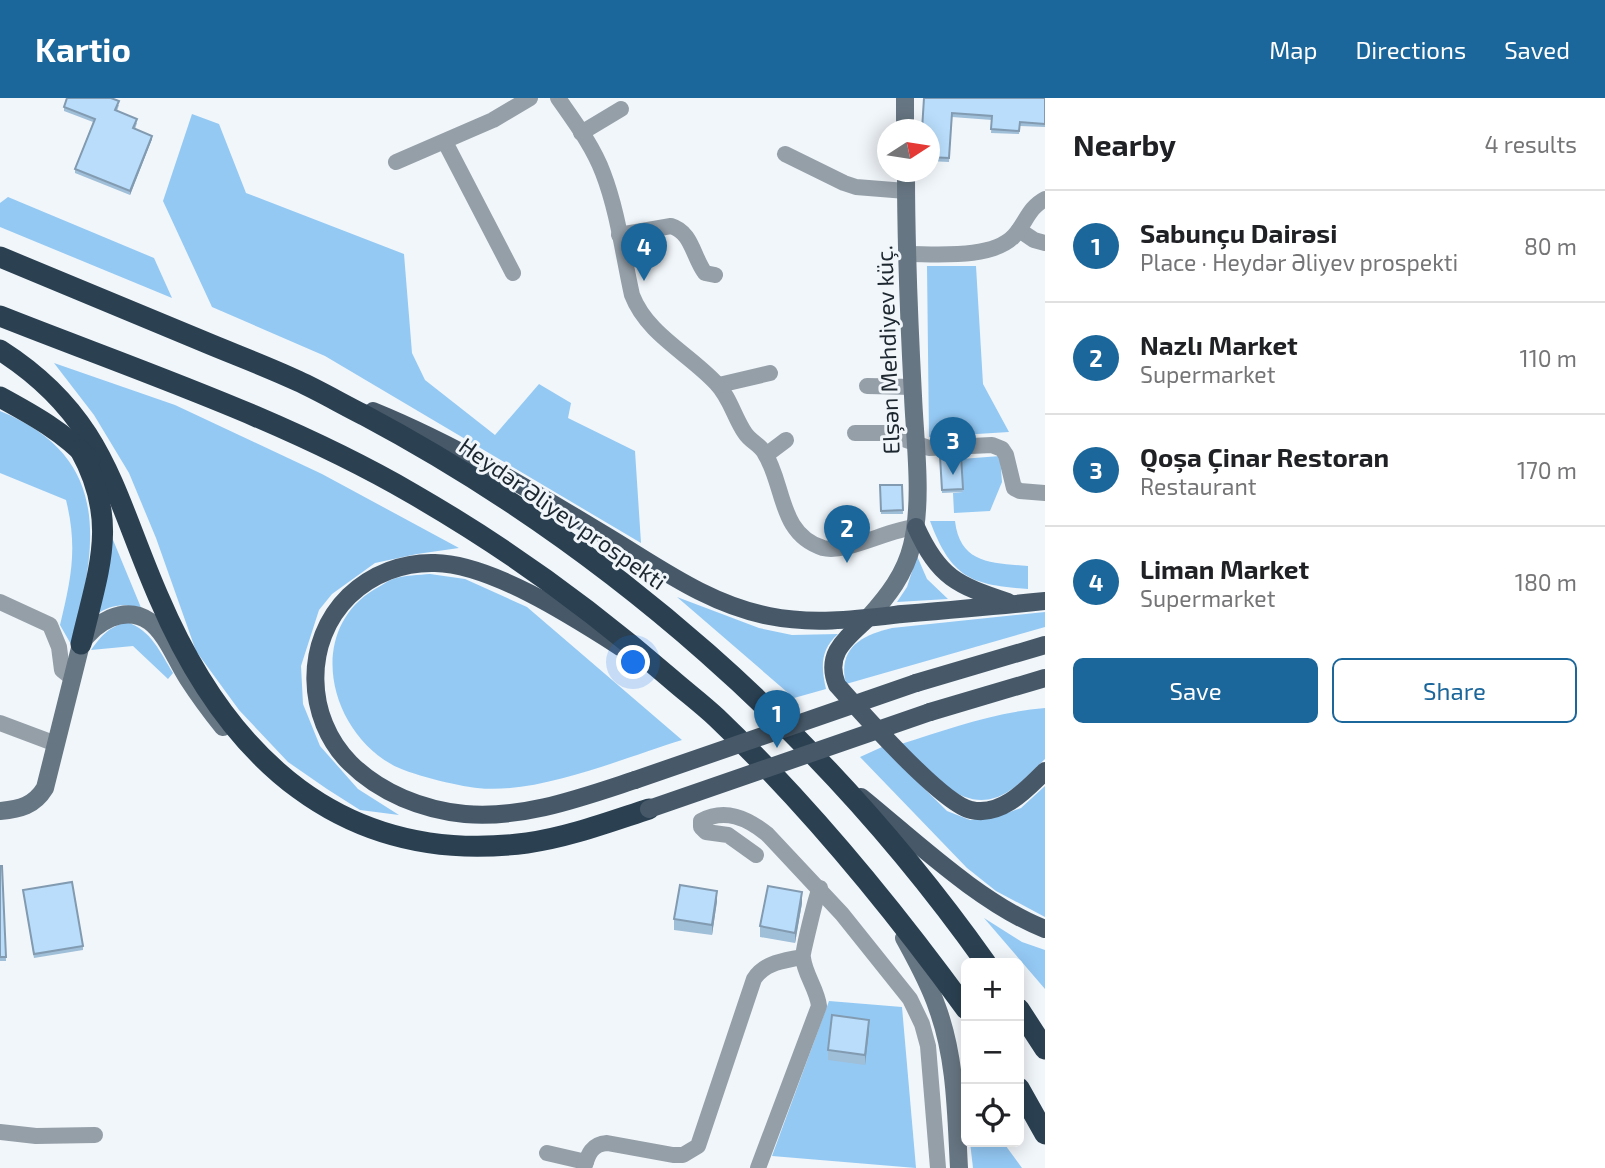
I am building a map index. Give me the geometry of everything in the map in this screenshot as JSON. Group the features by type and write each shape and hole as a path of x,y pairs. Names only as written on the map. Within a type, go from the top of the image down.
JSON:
{"highway":[{"name":"Heydər Əliyev prospekti","path":"0,257 298,381 424,447 584,554 705,650 829,771 915,869 982,958"},
{"path":"0,316 282,428 412,494 558,588 619,634 716,717 808,813 878,893 961,1002"},
{"path":"0,351 43,381 82,425 97,447 122,502 158,597 188,660 233,727 265,762 284,778 336,812 368,826 392,835 448,845 530,843 574,833 649,809"},
{"path":"0,397 45,422 80,450 108,480 122,502"},
{"path":"80,450 98,488 104,529 102,551 81,644"},
{"path":"1024,1017 1045,1049"},
{"path":"1024,1097 1045,1133"}],"main road":[{"path":"298,381 392,419 472,458 535,493 684,584 747,611 785,619 832,620 1045,601"},
{"path":"916,527 927,551 938,566 957,583 1014,604"},
{"path":"676,683 575,619 516,588 455,565 418,564 397,567 360,586 329,620 315,662 315,688 322,717 333,741 350,763 375,783 401,798 438,810 464,814 504,814 542,808 635,779 916,683 1045,645"},
{"path":"868,618 839,648 832,666 837,685 936,788 955,803 971,810 984,811 1000,808 1016,798 1045,772"},
{"path":"649,809 930,712 1045,678"},
{"path":"930,712 1045,691"},
{"path":"829,771 971,886 1029,923 1045,929"}],"street":[{"path":"396,162 493,120 530,98"},
{"path":"558,98 603,171 632,295 640,313 653,328 719,385 745,433 766,455 790,522 808,540 823,548 834,549 916,527"},
{"path":"905,98 905,119"},
{"path":"581,133 621,109"},
{"path":"445,142 513,273"},
{"path":"785,154 844,184 906,191"},
{"name":"Elşən Mehdiyev küç.","path":"868,618 897,582 911,548 916,527 906,182"},
{"path":"909,254 983,251 1005,244 1019,230 1030,211 1045,199"},
{"path":"619,236 671,226 679,228 686,234 705,273 715,275"},
{"path":"1019,230 1034,240 1045,243"},
{"path":"719,385 770,373"},
{"path":"867,386 912,387"},
{"path":"855,433 887,433 915,445 943,448 992,445 1002,449 1006,455 1014,488 1045,493"},
{"path":"766,455 786,440"},
{"path":"0,602 50,625 59,647 62,670 72,678"},
{"path":"0,811 29,805 41,795 81,644 94,626 107,619 127,615 148,621 164,640 206,706 225,730 253,757 284,778"},
{"path":"0,723 56,744"},
{"path":"756,855 728,835 706,832 701,827 701,821 719,814 734,815 767,834 820,888 903,989 922,1024 931,1072 938,1168"},
{"path":"758,1168 819,1006 803,957 814,916 815,899 820,888"},
{"path":"878,893 918,963 938,1009 953,1075 959,1168"},
{"path":"547,1153 585,1165 593,1147 599,1144 607,1143 673,1155 683,1155 698,1146 754,979 767,965 803,957"},
{"path":"0,1132 36,1136 95,1135"}],"shaded area":[{"path":"192,114 219,124 246,193 404,254 412,353 425,380 495,435 539,384 571,403 568,418 635,451 641,543 325,356 212,307 163,201"},
{"path":"8,197 154,258 172,298 0,227 0,203"},
{"path":"927,266 976,266 983,384 1009,432 929,437"},
{"path":"54,363 175,405 322,474 459,548 375,563 332,594 319,610 301,666 303,704 320,746 358,789 399,815 360,810 327,789 288,762 239,710 196,651 156,538 129,473 94,415"},
{"path":"0,411 37,431 63,454 80,480 88,509 90,541 81,609 72,646 60,625 72,563 72,533 66,500 0,473"},
{"path":"1000,456 1002,482 990,511 954,513 953,493 963,492 961,459"},
{"path":"930,521 955,521 963,546 980,559 1028,566 1028,589 991,585 965,574 946,555"},
{"path":"111,535 142,610 119,605 96,615"},
{"path":"917,556 927,579 948,599 897,602 907,587"},
{"path":"430,574 465,579 527,607 682,740 553,781 501,789 446,782 391,764 369,748 352,727 340,704 334,678 333,653 340,629 353,607 375,589 397,578"},
{"path":"677,597 759,628 792,635 838,634 828,646 823,659 826,689 794,698"},
{"path":"1045,612 1045,627 846,684 845,661 849,652 862,639 881,631"},
{"path":"127,622 149,636 173,673 168,679 133,646 91,650 106,632"},
{"path":"1045,708 1045,759 1014,788 993,798 978,800 950,789 901,744 990,717"},
{"path":"882,747 947,811 970,820 996,817 1021,808 1045,786 1045,917 996,891 967,868 860,757"},
{"path":"984,918 1022,942 1045,950 1045,989 1024,965 1024,958 1018,958"},
{"path":"829,1001 902,1007 916,1168 772,1156"},
{"path":"971,1147 1007,1147 1022,1168 973,1168"}],"building":[{"path":"67,98 111,98 119,101 115,110 137,119 133,128 152,136 130,191 75,169 95,119 64,107"},
{"path":"924,98 1045,98 1045,124 1020,122 1019,131 991,129 992,116 952,113 949,158 940,158 940,119 923,119"},
{"path":"961,455 963,489 942,490 940,456"},
{"path":"880,485 902,485 903,510 881,511"},
{"path":"2,866 6,957 0,957"},
{"path":"72,882 83,946 34,954 23,890"},
{"path":"680,885 717,891 712,925 674,919"},
{"path":"768,886 802,892 795,933 760,926"},
{"path":"832,1015 869,1020 865,1055 828,1050"}],"place":[{"name":"Liman Market","path":"644,281"},
{"name":"Qoşa Çinar Restoran","path":"953,475"},
{"name":"Nazlı Market","path":"847,563"},
{"name":"Sabunçu Dairəsi","path":"777,748"}]}
